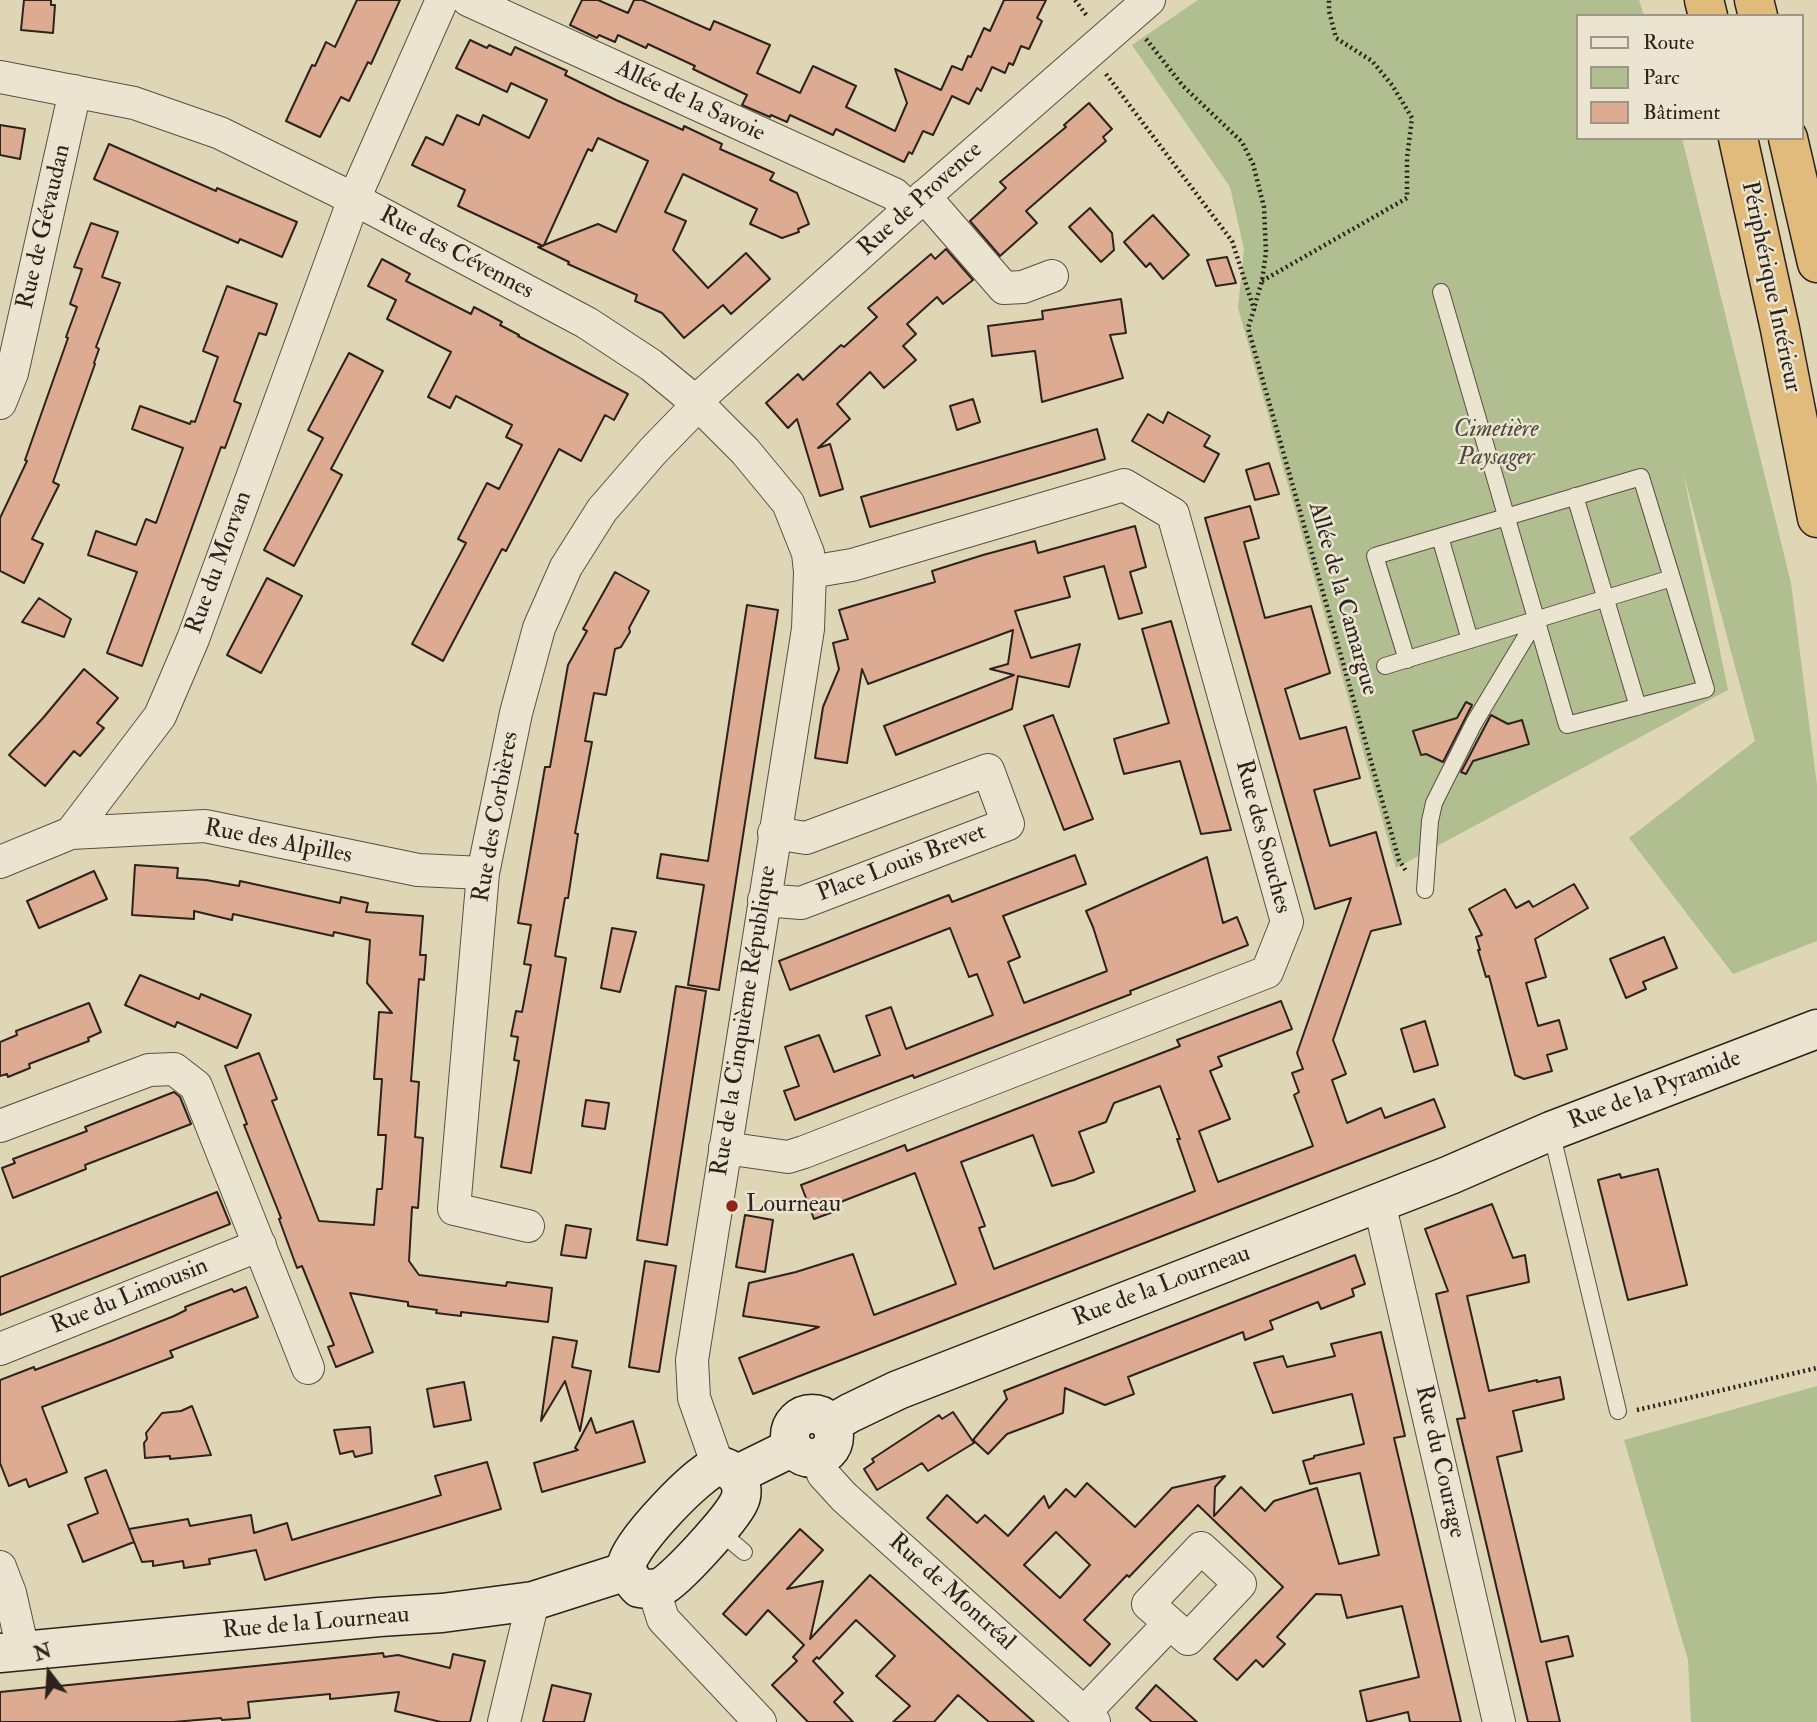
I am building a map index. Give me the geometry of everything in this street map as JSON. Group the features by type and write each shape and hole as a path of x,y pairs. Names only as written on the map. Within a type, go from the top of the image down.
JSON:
{"highway":[{"name":"Périphérique Intérieur","path":"1738,140 1778,316 1817,517"},
{"path":"1788,140 1817,263"}],"street":[{"name":"Rue du Morvan","path":"0,862 71,832 160,716 193,639 354,200 442,0"},
{"name":"Allée de la Savoie","path":"468,0 917,203 1004,289 1052,276"},
{"name":"Rue de Provence","path":"696,402 1139,8"},
{"name":"Rue des Cévennes","path":"0,77 134,103 220,133 354,200 587,323 651,365 696,402 745,451 788,503 808,553 810,572"},
{"name":"Rue de Gévaudan","path":"0,403 12,373 75,91"},
{"name":"Rue des Corbières","path":"528,1226 454,1209 484,873 516,713 539,628 566,567 602,510 687,416 696,402"},
{"name":"Rue des Souches","path":"725,1148 788,1157 804,1152 1267,972 1287,922 1173,514 1124,485 852,565 810,572"},
{"name":"Rue de la Cinquième République","path":"727,1470 694,1398 692,1360 808,629 810,572"},
{"name":"Place Louis Brevet","path":"764,900 801,903 1008,824 988,769 806,838 774,833"},
{"name":"Rue des Alpilles","path":"71,832 205,826 418,870 484,873"},
{"name":"Rue de la Pyramide","path":"1495,1155 1812,1031"},
{"path":"0,1126 149,1070 174,1069 196,1086 308,1368"},
{"name":"Rue de la Lourneau","path":"641,1580 630,1556 651,1527 696,1478 814,1443 898,1390 1450,1175 1495,1155"},
{"name":"Rue du Courage","path":"1379,1202 1499,1722"},
{"name":"Rue du Limousin","path":"0,1349 260,1245"},
{"name":"Rue de Montréal","path":"814,1443 823,1474 844,1497 1089,1717"},
{"name":"Rue de la Lourneau","path":"12,1652 442,1613 533,1601 641,1580 671,1581 731,1541 741,1486 727,1470"},
{"path":"0,1567 10,1593 12,1652"},
{"path":"641,1580 663,1619 760,1722"},
{"path":"504,1722 533,1601"},
{"path":"1089,1717 1169,1624"}],"lane":[{"path":"1407,660 1375,556 1440,537 1506,517 1576,496 1641,477 1706,689 1567,725 1506,517 1441,292"},
{"path":"1576,496 1638,707"},
{"path":"1440,537 1470,640"},
{"path":"1385,666 1672,578"},
{"path":"1425,890 1430,821 1434,803 1474,723 1536,620"},
{"path":"1551,1131 1618,1411"}],"path":[{"path":"1262,281 1407,198 1407,159 1412,118 1392,85 1372,61 1336,38 1329,0"},
{"name":"Allée de la Camargue","path":"1139,8 1183,86 1242,142 1253,164 1264,207 1265,252 1262,281 1248,328 1399,860 1410,877 1425,890"},
{"name":"Allée de la Camargue","path":"1089,51 1232,242 1254,309"},
{"path":"1618,1411 1632,1411 1817,1368"}],"green space":[{"name":"Cimetière Paysager","path":"1198,0 1639,0 1643,14 1576,14 1576,140 1682,140 1791,583 1817,785 1817,941 1733,974 1629,838 1755,741 1683,472 1728,690 1396,868 1238,308 1244,249 1230,187 1132,45"},
{"path":"1817,1386 1817,1722 1691,1722 1688,1660 1624,1440"}],"building":[{"path":"24,0 51,0 51,5 55,5 53,33 21,30"},
{"path":"357,0 400,0 371,64 368,62 349,101 341,97 320,137 286,121 312,65 315,66 326,42 335,47"},
{"path":"582,0 598,0 628,13 634,0 642,0 710,30 714,21 770,45 757,73 800,93 813,66 856,86 846,107 895,131 907,103 895,69 941,90 952,66 962,70 984,28 990,31 1004,0 1046,0 1037,18 1042,21 1029,49 1021,46 1013,65 1009,63 1005,73 992,67 981,91 977,88 969,104 952,96 933,135 923,131 912,154 909,152 904,162 836,129 833,135 790,115 787,122 742,105 747,95 648,44 646,48 618,35 615,42 599,35 597,38 570,25"},
{"path":"470,40 511,55 515,47 567,71 565,75 616,100 683,130 684,126 722,144 720,149 774,173 770,180 797,193 809,224 798,229 799,232 782,238 750,224 757,209 683,174 665,212 686,221 673,250 708,288 746,253 770,279 731,314 723,305 684,338 662,313 635,301 637,295 568,264 569,262 538,247 543,246 458,206 465,190 412,165 426,137 443,145 457,115 479,125 483,115 529,138 547,100 511,83 507,92 456,68","holes":["598,138 648,161 616,232 598,224 544,245 588,149 592,151"]},
{"path":"1089,103 1112,129 1103,137 1106,141 1026,211 1037,223 1000,256 970,221 1006,188 1000,182 1066,127 1064,125"},
{"path":"0,125 25,129 20,159 0,155"},
{"path":"109,144 216,191 217,188 297,222 282,257 240,239 238,243 94,179"},
{"path":"1090,208 1112,233 1114,250 1101,262 1069,227"},
{"path":"1153,215 1189,255 1163,279 1150,263 1146,267 1124,242"},
{"path":"91,223 118,232 102,277 120,283 96,347 99,349 95,364 53,482 59,485 32,539 43,544 24,583 0,571 0,518 27,461 25,460 68,338 66,337 77,307 70,304 82,269 74,267"},
{"path":"946,249 973,280 943,304 937,297 907,324 916,334 903,346 916,360 884,388 870,372 837,404 850,419 818,448 830,444 843,489 820,496 797,419 788,428 766,403 798,374 803,380 841,345 844,347 877,317 868,308 931,254 935,259"},
{"path":"1227,257 1236,283 1216,286 1207,260"},
{"path":"382,259 410,274 406,281 471,314 474,307 502,322 500,325 518,336 628,394 614,420 605,415 581,461 559,449 506,551 502,549 443,661 412,644 466,543 458,539 487,483 499,489 522,445 506,437 512,425 456,396 450,408 428,397 451,352 387,319 396,300 368,286"},
{"path":"227,286 277,304 266,335 259,333 234,401 241,404 225,448 221,447 142,666 107,653 137,572 88,555 96,531 136,545 146,519 156,523 183,448 132,429 140,406 190,424 191,421 195,422 218,357 203,351"},
{"path":"1121,299 1126,333 1110,335 1123,378 1042,402 1035,351 992,356 988,326 1043,319 1042,311"},
{"path":"349,353 383,371 331,469 342,475 294,566 264,550 323,438 308,430"},
{"path":"973,399 980,422 957,430 950,406"},
{"path":"1168,412 1210,436 1204,446 1219,454 1204,482 1132,441 1148,414 1163,423"},
{"path":"1097,429 1105,459 870,527 861,497"},
{"path":"1269,463 1279,494 1255,500 1246,470"},
{"path":"1250,506 1259,538 1244,542 1265,618 1311,606 1330,673 1285,689 1300,739 1346,727 1360,778 1314,790 1330,846 1376,832 1401,924 1371,931 1333,1040 1346,1074 1332,1080 1347,1123 1381,1108 1385,1118 1434,1099 1445,1127 753,1394 739,1358 819,1327 743,1316 749,1283 853,1254 874,1315 956,1284 915,1173 838,1203 841,1209 814,1219 801,1185 905,1145 907,1151 1180,1046 1177,1040 1281,1001 1292,1029 1218,1057 1222,1066 1210,1071 1230,1119 1199,1131 1218,1182 1313,1146 1294,1095 1299,1092 1292,1073 1303,1069 1297,1053 1351,898 1315,909 1205,518","holes":["1160,1086 1180,1139 1177,1139 1195,1191 994,1269 979,1228 985,1226 961,1162 1033,1135 1052,1186 1074,1180 1094,1172 1079,1132 1106,1122 1114,1103"]},
{"path":"1135,526 1146,567 1130,572 1142,613 1119,619 1104,566 1064,577 1070,597 1015,611 1031,658 1080,644 1069,687 1018,676 1012,709 896,755 884,726 1014,675 990,669 1008,664 1013,630 868,684 862,669 847,763 815,758 823,707 839,669 833,643 848,639 839,610 935,582 932,571 983,555 1035,541 1038,553"},
{"path":"615,572 649,591 629,628 630,632 621,647 615,649 606,695 594,693 585,741 592,742 575,833 578,834 568,898 565,898 555,956 566,958 531,1173 501,1167 519,1061 514,1060 518,1037 511,1036 516,1011 522,1012 531,965 524,964 531,925 518,923 545,767 550,767 568,665 587,631 583,629"},
{"path":"267,578 302,596 261,673 227,655"},
{"path":"39,598 71,619 64,637 22,622"},
{"path":"747,605 778,610 719,990 688,985 704,885 657,878 661,854 708,861"},
{"path":"1171,621 1231,830 1201,834 1180,761 1124,774 1119,757 1114,739 1169,723 1142,629"},
{"path":"84,669 118,698 97,723 104,728 80,756 74,751 45,786 9,755"},
{"path":"1466,702 1472,705 1443,762 1426,754 1421,755 1413,731 1457,718"},
{"path":"1053,715 1093,819 1064,830 1024,726"},
{"path":"1491,715 1508,724 1522,720 1529,744 1473,761 1466,774 1461,772"},
{"path":"1075,855 1086,884 1003,916 1020,957 1008,962 1024,1003 1107,971 1086,911 1207,857 1223,923 1237,917 1248,945 1130,991 1131,994 914,1078 913,1075 795,1120 784,1091 799,1086 785,1047 819,1035 834,1072 880,1055 866,1016 891,1007 906,1049 993,1015 977,974 969,977 950,928 790,990 779,961 949,895 952,902"},
{"path":"135,865 178,868 177,878 239,886 240,881 340,903 341,897 368,903 366,912 423,916 420,955 426,955 424,980 419,979 411,1081 419,1082 415,1137 423,1138 418,1208 412,1207 409,1261 419,1275 506,1286 507,1282 552,1288 548,1322 461,1312 461,1316 436,1313 437,1310 408,1306 408,1302 350,1293 373,1352 336,1367 328,1347 334,1345 302,1266 297,1268 225,1066 259,1053 277,1099 272,1101 319,1221 374,1225 377,1189 382,1189 386,1135 378,1135 382,1079 374,1079 379,1012 392,1013 367,983 370,940 334,932 333,936 233,914 232,920 194,911 194,919 132,915"},
{"path":"94,871 107,899 39,928 27,901"},
{"path":"1574,884 1588,908 1535,939 1546,977 1526,983 1538,1026 1559,1020 1567,1049 1547,1055 1552,1071 1524,1079 1515,1075 1489,976 1486,977 1478,950 1476,937 1482,935 1469,909 1505,889 1516,908 1529,901 1533,907"},
{"path":"612,928 636,932 620,992 601,988"},
{"path":"1664,937 1677,968 1643,982 1646,989 1626,998 1610,959"},
{"path":"140,975 199,999 201,994 251,1015 237,1048 177,1022 175,1027 125,1005"},
{"path":"676,986 706,991 667,1245 637,1240"},
{"path":"89,1003 101,1032 88,1038 89,1041 29,1064 30,1068 8,1077 7,1074 0,1076 0,1042 17,1035 16,1031"},
{"path":"1425,1021 1438,1065 1414,1072 1401,1029"},
{"path":"174,1092 180,1097 191,1124 85,1165 86,1169 13,1198 2,1168 15,1163 13,1159 87,1131 85,1127"},
{"path":"586,1100 609,1103 605,1129 582,1126"},
{"path":"1658,1169 1687,1285 1628,1300 1598,1180 1620,1174 1621,1178"},
{"path":"217,1192 230,1224 0,1315 0,1277"},
{"path":"1492,1204 1513,1258 1525,1255 1529,1282 1467,1296 1489,1391 1560,1377 1564,1399 1513,1411 1522,1451 1497,1457 1541,1642 1568,1636 1573,1656 1546,1662 1560,1722 1528,1722 1457,1419 1465,1418 1436,1294 1448,1291 1425,1229"},
{"path":"745,1215 773,1220 765,1272 736,1267"},
{"path":"566,1225 591,1229 586,1258 561,1255"},
{"path":"1355,1255 1365,1284 1352,1289 1354,1296 1321,1309 1318,1302 1270,1321 1273,1329 1245,1340 1243,1332 1128,1377 1134,1394 1105,1405 1065,1388 1063,1413 1007,1434 988,1454 973,1440 1007,1399 1004,1391"},
{"path":"645,1261 676,1266 659,1372 629,1367"},
{"path":"246,1287 258,1317 170,1351 173,1357 42,1407 67,1472 29,1487 26,1479 9,1486 0,1463 0,1380 34,1367 35,1370 111,1341 174,1316 186,1310 185,1307 221,1293"},
{"path":"1381,1332 1405,1436 1394,1438 1461,1722 1410,1722 1408,1712 1367,1722 1360,1691 1419,1677 1402,1606 1347,1618 1341,1595 1316,1594 1277,1637 1285,1644 1263,1667 1256,1660 1237,1680 1214,1659 1283,1587 1198,1505 1084,1620 1110,1644 1090,1666 927,1518 947,1495 977,1523 985,1515 1008,1536 1044,1496 1049,1508 1066,1489 1075,1497 1087,1483 1135,1527 1172,1488 1225,1476 1215,1487 1214,1516 1241,1487 1265,1511 1274,1501 1317,1488 1339,1564 1379,1555 1360,1473 1310,1484 1303,1461 1364,1444 1352,1394 1273,1413 1254,1363 1283,1356 1287,1367 1335,1356 1331,1344","holes":["1056,1532 1090,1565 1060,1598 1024,1565"]},
{"path":"553,1337 577,1341 572,1367 591,1371 580,1431 565,1381 541,1421"},
{"path":"464,1382 471,1420 434,1427 427,1389"},
{"path":"192,1406 211,1455 170,1459 170,1456 145,1458 146,1433 162,1413 181,1411"},
{"path":"953,1412 974,1443 928,1471 922,1463 877,1490 864,1469 874,1462 872,1459 939,1415 942,1419"},
{"path":"591,1418 596,1433 633,1421 645,1462 542,1492 534,1463 578,1450 575,1448"},
{"path":"370,1427 372,1453 355,1457 353,1451 340,1454 334,1430"},
{"path":"487,1462 501,1509 265,1580 256,1550 209,1559 210,1564 184,1568 183,1561 153,1566 153,1561 142,1562 129,1529 188,1519 190,1526 251,1515 254,1533 287,1523 292,1540 441,1495 435,1476"},
{"path":"106,1470 134,1542 83,1562 68,1525 98,1513 85,1478"},
{"path":"800,1529 823,1550 787,1589 823,1581 810,1639 870,1575 1034,1722 989,1722 958,1695 934,1722 893,1722 910,1706 876,1676 895,1656 856,1620 819,1659 817,1657 813,1661 843,1693 834,1702 853,1722 808,1722 772,1685 797,1661 793,1657 804,1645 768,1610 746,1635 723,1614"},
{"path":"383,1653 384,1657 398,1655 450,1668 453,1654 485,1661 470,1722 441,1722 395,1711 399,1692 330,1699 330,1694 248,1702 250,1718 173,1722 0,1722 0,1692"},
{"path":"552,1685 591,1694 584,1722 543,1722"},
{"path":"1156,1685 1197,1722 1152,1722 1136,1708"}],"place":[{"name":"Lourneau","path":"732,1206"}]}
